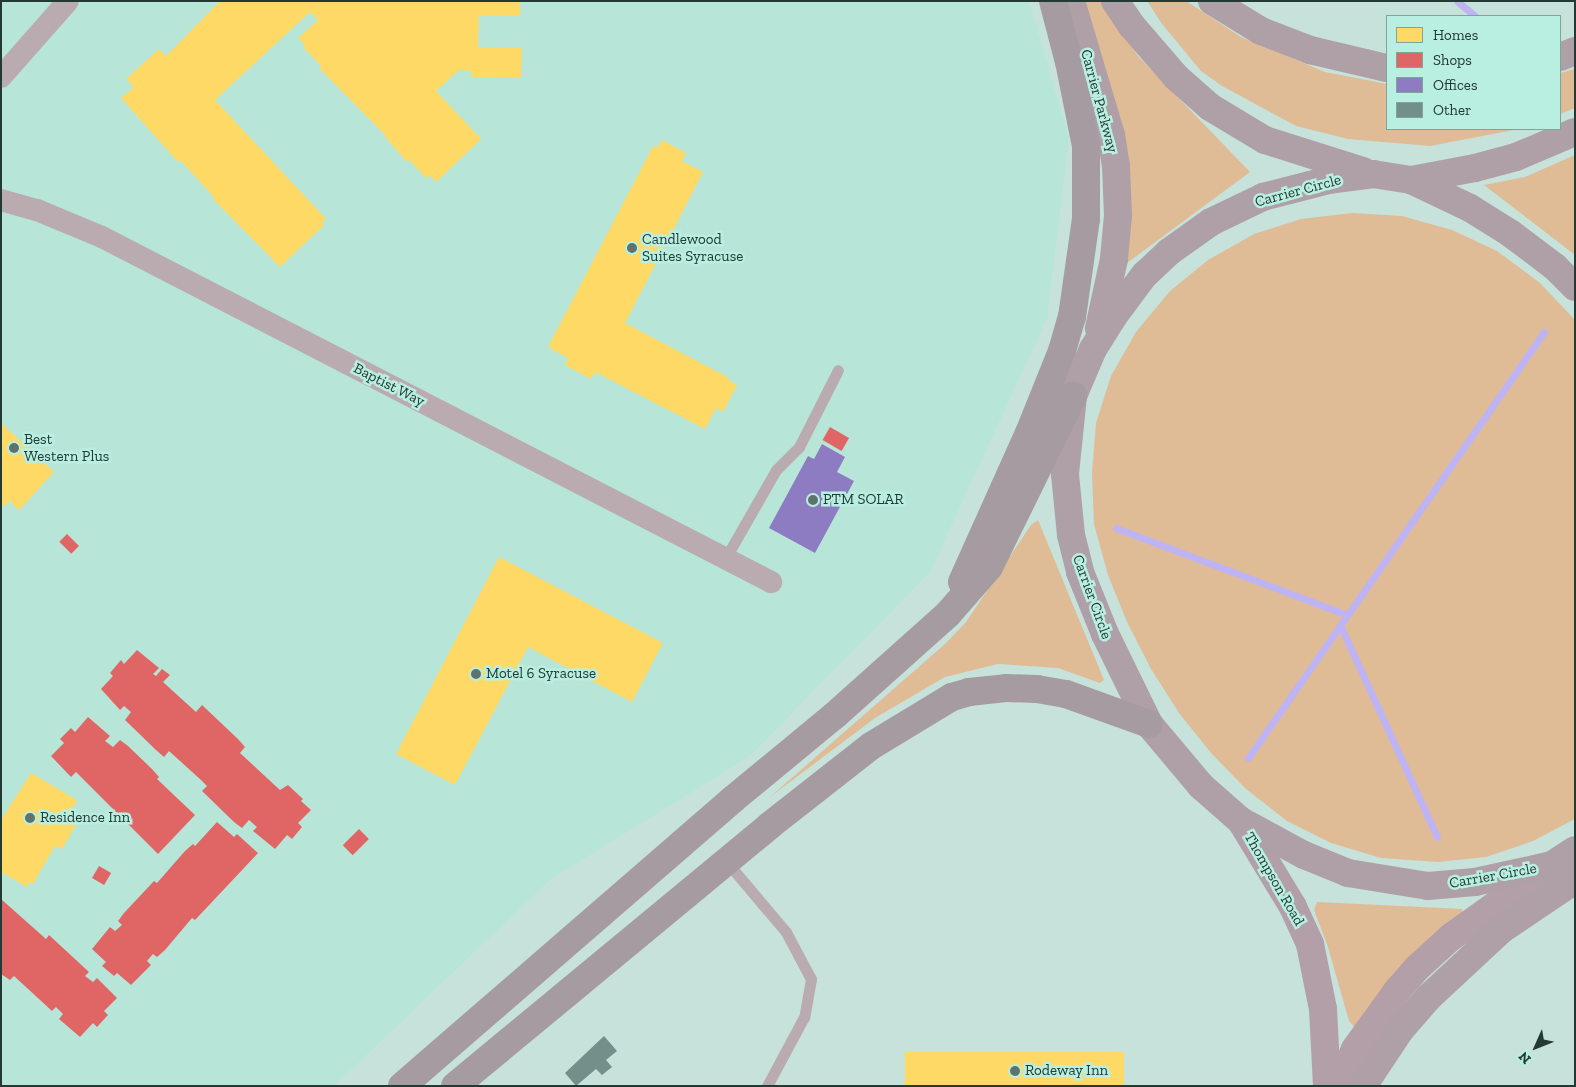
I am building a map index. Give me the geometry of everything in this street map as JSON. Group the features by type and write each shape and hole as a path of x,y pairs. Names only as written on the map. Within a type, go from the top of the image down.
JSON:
{"highway":[{"path":"948,614 1029,433 1062,351 1072,317 1086,219 1086,146 1069,62 1053,1"},
{"path":"402,1086 732,800 834,716 948,614 989,567 1073,396"},
{"path":"455,1086 726,861 871,746 952,697 969,692 1006,688 1037,689 1066,694 1149,724"},
{"path":"395,1086 428,1062"}],"main road":[{"name":"Carrier Parkway","path":"1071,1 1111,135 1116,166 1118,215 1114,259 1107,300 1093,349"},
{"path":"1115,1 1132,26 1170,71 1210,107 1265,140 1374,174"},
{"path":"1212,1 1261,31 1310,50 1386,68"},
{"path":"1561,57 1575,52"},
{"path":"1411,180 1474,168 1516,157 1575,132"},
{"name":"Carrier Circle","path":"1575,287 1555,267 1510,233 1470,208 1411,180 1374,174 1329,180 1263,197 1211,222 1169,252 1145,274 1113,317 1093,349 1073,396 1065,474 1071,535 1080,572 1105,634 1149,724 1201,786 1241,822 1304,855 1348,873 1428,886 1475,882 1552,865 1575,850"},
{"path":"1363,1086 1401,1029 1429,996 1501,930 1575,880"}],"street":[{"path":"1,77 68,1"},
{"name":"Baptist Way","path":"1,200 37,210 102,237 770,582"},
{"name":"Thompson Road","path":"1241,822 1293,907 1310,944 1323,1009 1327,1086"},
{"path":"1339,1086 1355,1049 1397,991 1417,968 1451,937 1552,865"}],"lane":[{"path":"725,559 776,470 799,447 838,370"},
{"path":"726,861 786,932 811,979 804,1017 767,1086"}],"shaded area":[{"path":"1,1 1029,1 1069,139 1047,318 930,572 750,756 551,879 334,1086 1,1086"},
{"path":"1078,1 1102,1 1138,56 1250,172 1123,266"},
{"path":"1147,1 1186,1 1241,37 1325,72 1386,84 1386,130 1514,130 1430,146 1348,139 1296,126 1222,86 1201,71 1162,24"},
{"path":"1575,69 1575,108 1561,114 1561,73"},
{"path":"1575,155 1575,255 1484,185 1525,177"},
{"path":"1352,213 1402,216 1452,230 1497,251 1540,283 1575,320 1575,819 1533,841 1486,857 1438,862 1381,858 1331,843 1287,821 1246,789 1211,753 1179,713 1151,669 1127,622 1108,575 1094,524 1092,473 1096,423 1111,376 1136,332 1170,291 1208,260 1254,234 1301,219"},
{"path":"1038,520 1104,680 1100,683 1058,668 998,664 945,677 875,718 770,797 945,644 966,622 1031,525"},
{"path":"1317,902 1462,909 1463,919 1362,1022 1354,1027 1349,1021 1328,947 1314,910"}],"building: Homes":[{"path":"220,1 520,1 520,16 479,15 478,47 522,48 521,78 471,77 472,71 459,70 436,91 481,139 436,182 430,175 427,179 409,160 407,162 386,136 319,68 321,66 303,47 305,45 298,38 318,20 310,12 215,100 326,219 322,223 324,225 280,267 212,198 214,197 180,160 178,162 121,98 134,87 126,79 159,49 166,56"},
{"name":"Candlewood Suites Syracuse","path":"662,140 686,153 682,161 703,172 625,323 729,378 728,380 737,385 723,412 716,408 705,429 595,372 591,379 565,365 568,358 548,347 653,146 657,148"},
{"name":"Best Western Plus","path":"1,423 54,472 19,510 9,501 3,507 1,506"},
{"name":"Motel 6 Syracuse","path":"499,557 663,643 632,702 528,647 455,785 396,754"},
{"path":"31,773 77,800 66,819 76,825 62,849 55,846 33,884 30,882 27,887 1,872 1,820"},
{"name":"Rodeway Inn","path":"905,1052 1124,1052 1124,1086 905,1086"}],"building: Shops":[{"path":"830,427 849,438 842,451 822,440"},
{"path":"67,534 79,546 71,554 59,542"},
{"path":"137,650 159,668 153,674 156,676 162,669 170,675 163,682 196,712 202,705 238,739 245,747 240,753 280,790 288,785 303,799 301,801 311,810 298,823 302,827 292,839 287,835 275,849 253,831 257,827 249,820 242,828 202,791 207,786 201,780 169,751 164,757 125,720 131,712 124,706 120,710 101,689 113,676 110,673 121,660 124,664"},
{"path":"88,717 110,736 105,741 113,747 120,740 128,746 152,769 159,777 157,779 195,815 158,854 76,772 71,777 51,756 64,743 60,739 71,728 75,732"},
{"path":"217,822 234,837 237,834 258,853 195,920 192,918 165,950 157,957 153,954 147,961 151,965 131,985 117,973 114,976 102,966 106,962 92,949 110,927 115,931 122,925 118,921 124,913 154,881 157,883 185,851 193,844 195,846"},
{"path":"359,829 369,839 353,855 343,845"},
{"path":"99,866 111,873 104,885 92,878"},
{"path":"1,899 46,939 49,935 89,972 85,976 93,982 97,978 117,998 104,1011 108,1015 97,1027 93,1023 80,1037 59,1019 63,1014 56,1007 52,1011 14,976 10,980 1,974"}],"building: Offices":[{"path":"822,444 845,457 837,472 854,481 815,553 769,528 808,456 814,459"}],"building: Other":[{"path":"604,1036 617,1051 606,1060 612,1067 602,1075 596,1069 576,1086 565,1073"}],"waterway":[{"path":"1457,1 1474,15"},
{"path":"1248,758 1544,332"},
{"path":"1116,528 1347,615"},
{"path":"1340,625 1437,837"}],"place":[{"name":"Candlewood Suites Syracuse","path":"632,248"},
{"name":"Best Western Plus","path":"14,448"},
{"name":"PTM SOLAR","path":"813,500"},
{"name":"Motel 6 Syracuse","path":"476,674"},
{"name":"Residence Inn","path":"30,818"},
{"name":"Rodeway Inn","path":"1015,1071"}]}
